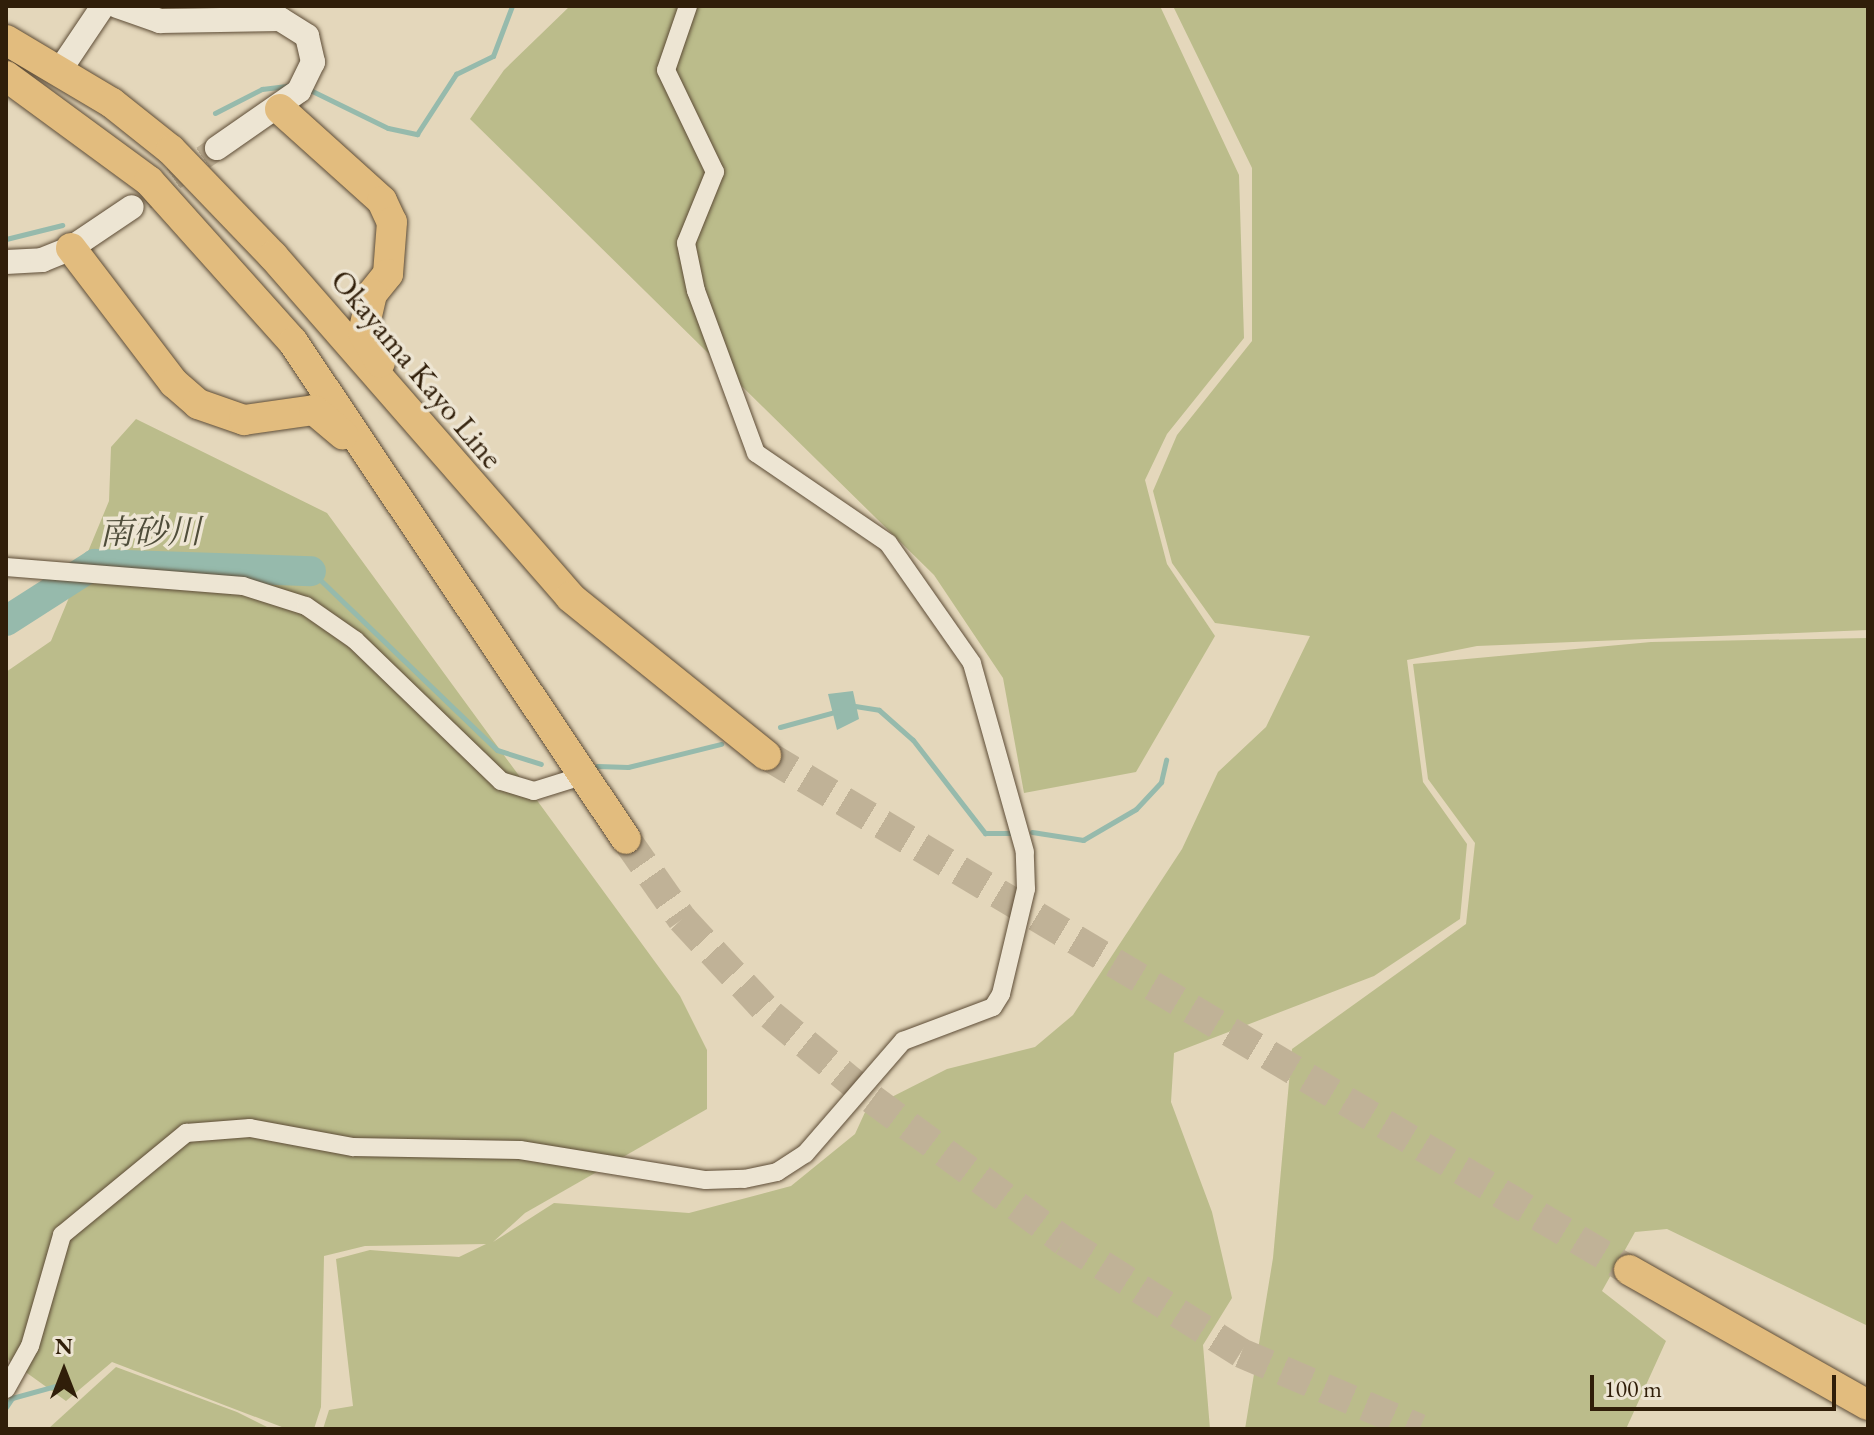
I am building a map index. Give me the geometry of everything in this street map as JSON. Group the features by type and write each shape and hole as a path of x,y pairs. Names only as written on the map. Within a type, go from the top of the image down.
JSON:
{"main road":[{"name":"Okayama Kayo Line","path":"6,40 60,70 171,150 237,219 469,486 570,597 766,755"},
{"path":"6,76 93,133 184,219 293,342 401,499 579,777 626,839"},
{"path":"295,93 382,201 395,244 388,274 372,294 363,333 370,350 454,454 469,486"},
{"path":"184,219 288,353 298,376 278,411"},
{"path":"237,219 288,253 329,297 372,294"},
{"path":"71,248 174,383 198,404 244,420 278,411 324,413 401,499"},
{"path":"1629,1270 1868,1405"}],"street":[{"path":"60,70 103,6"},
{"path":"117,6 160,21 280,19 311,44 295,93 217,148"},
{"path":"6,1389 30,1346 62,1235 186,1133 250,1128 353,1147 520,1150 706,1180 744,1179 777,1172 805,1154 903,1041 993,1007 1001,994 1026,889 1025,852 972,663 888,543 756,453 696,291 686,243 710,198 715,172 666,70 688,6"},
{"path":"6,262 42,260 71,248 132,207"},
{"path":"6,567 86,578 243,586 306,606 355,640 501,781 534,791 579,777"}],"green space":[{"path":"570,6 1160,6 1239,175 1244,338 1167,434 1145,480 1167,564 1215,636 1136,772 1024,793 1003,678 934,575 470,119 504,70"},
{"path":"1173,6 1868,6 1868,630 1477,646 1407,660 1423,782 1467,844 1460,919 1374,976 1174,1053 1171,1102 1212,1212 1232,1298 1203,1345 1210,1429 323,1429 329,1410 353,1406 336,1259 370,1250 459,1257 486,1244 365,1246 324,1256 321,1407 314,1429 287,1429 112,1362 66,1401 6,1358 6,672 51,641 109,501 111,447 136,419 327,513 680,996 707,1050 707,1109 525,1213 493,1242 554,1203 689,1213 791,1186 855,1134 866,1110 947,1069 1035,1047 1073,1015 1182,849 1218,772 1266,727 1310,636 1215,623 1172,563 1153,491 1177,435 1252,341 1252,168"},
{"path":"1868,638 1868,1326 1667,1229 1635,1232 1602,1291 1666,1341 1626,1429 1245,1429 1273,1258 1292,1049 1466,924 1475,843 1428,779 1413,664 1651,642"},
{"path":"116,1367 237,1412 271,1429 48,1429"}],"shaded area":[{"path":"853,691 859,719 837,730 828,694"}],"waterway":[{"path":"306,88 388,128 417,134 456,74 493,56 512,6"},
{"path":"215,113 262,89 293,85"},
{"path":"6,239 62,225"},
{"name":"南砂川","path":"6,621 95,564 311,571"},
{"path":"311,571 497,750 541,764"},
{"path":"855,706 879,710 913,740 985,833 1012,833"},
{"path":"780,727 838,711"},
{"path":"597,766 628,767 721,744"},
{"path":"1032,832 1083,840 1136,809 1161,782 1166,760"},
{"path":"6,1407 12,1398 63,1384"}],"tunnel":[{"path":"144,199 217,148"},
{"path":"766,755 1629,1270"},
{"path":"626,839 682,919 771,1015 872,1099 1064,1241 1241,1353 1420,1429"}]}
